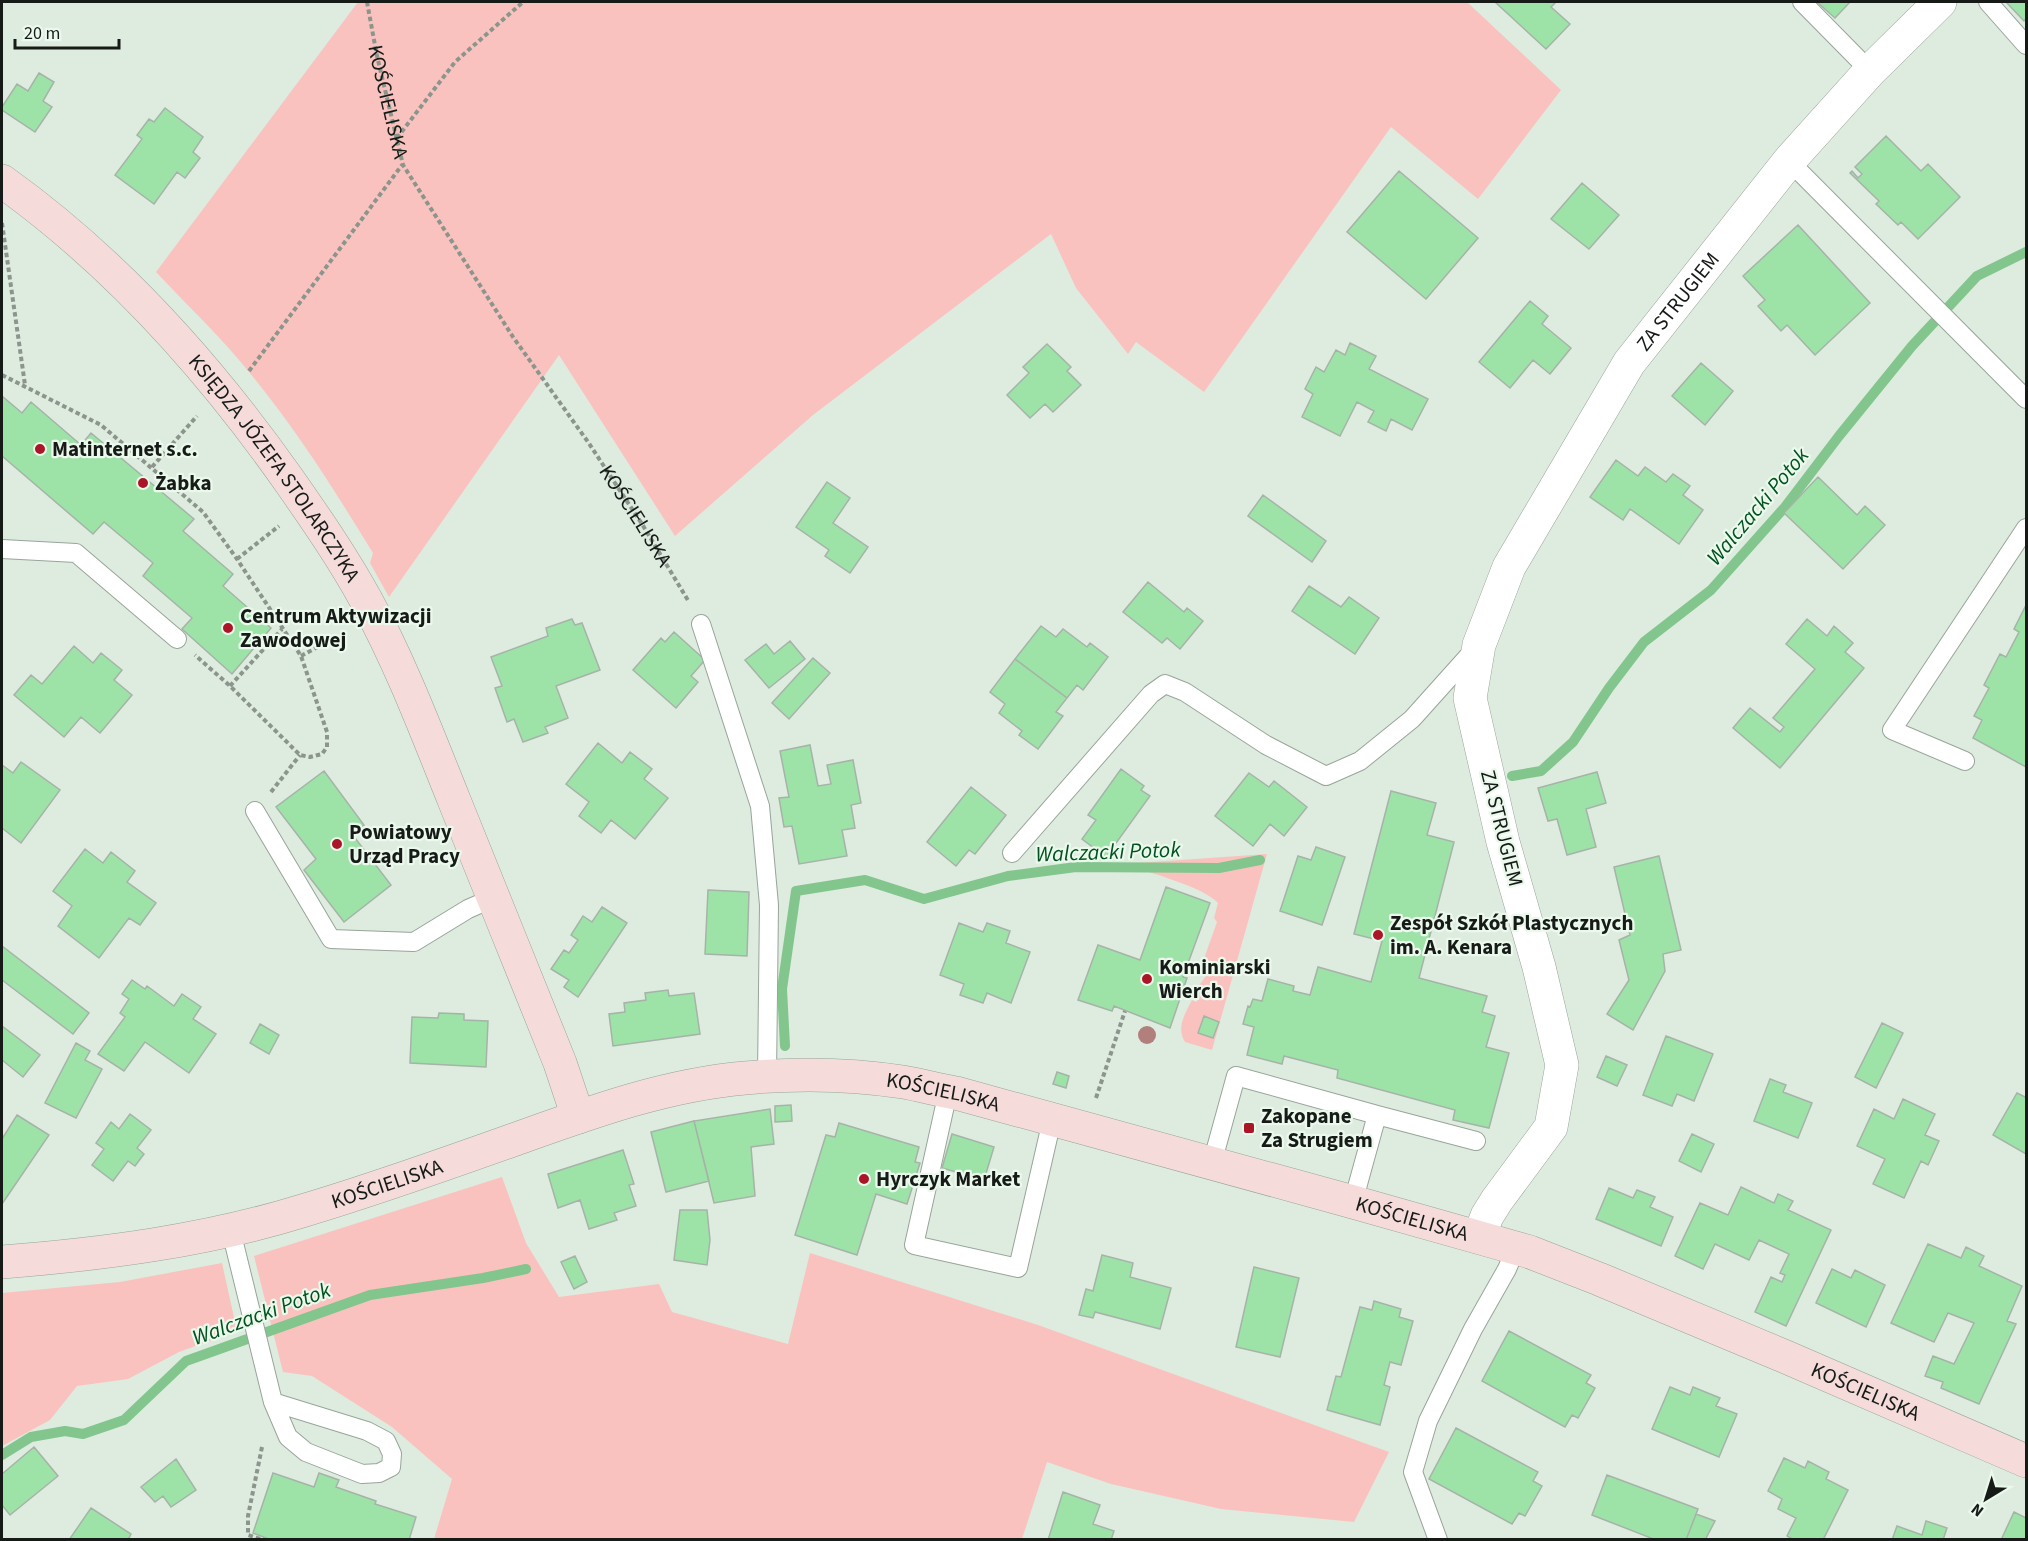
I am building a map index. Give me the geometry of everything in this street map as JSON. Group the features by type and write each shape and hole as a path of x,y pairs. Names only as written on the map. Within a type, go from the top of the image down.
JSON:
{"main road":[{"name":"KSIĘDZA JÓZEFA STOLARCZYKA","path":"2,181 67,231 189,352 245,419 306,504 358,585 397,663 560,1063 578,1117"},
{"name":"KOŚCIELISKA","path":"2,1262 102,1253 231,1231 371,1190 578,1117 659,1092 706,1083 766,1077 861,1078 900,1082 948,1092 1516,1248 1608,1283 2026,1461"}],"street":[{"name":"ZA STRUGIEM","path":"1479,1237 1487,1216 1497,1200 1551,1127 1562,1065 1539,967 1503,842 1470,698 1479,645 1509,567 1629,363 1789,161 1870,71 1940,2"}],"lane":[{"path":"1802,2 1870,71"},
{"path":"1988,2 2026,45"},
{"path":"1789,161 2026,399"},
{"path":"1965,761 1892,730 2026,528"},
{"path":"2,549 76,553 177,639"},
{"path":"701,624 760,806 769,905 766,1077"},
{"name":"ZA STRUGIEM","path":"1012,853 1151,694 1165,684 1185,692 1266,745 1326,776 1360,761 1412,719 1479,645"},
{"path":"255,812 331,939 414,942 468,909 493,898"},
{"path":"1212,1163 1236,1077 1476,1142"},
{"path":"948,1092 914,1245 1018,1268 1052,1120"},
{"path":"1353,1202 1377,1115"},
{"path":"231,1231 273,1402 288,1437 306,1452 362,1473 379,1473 391,1467 392,1454 386,1441 367,1431 273,1402"},
{"path":"1437,1539 1413,1472 1428,1421 1516,1248"}],"path":[{"name":"KOŚCIELISKA","path":"366,2 403,165 513,337 588,442 642,524 673,573 701,624"},
{"path":"396,139 455,62 523,2"},
{"path":"249,372 403,165"},
{"path":"2,223 25,386"},
{"path":"2,375 101,425 203,512 301,656 327,732 327,747 321,754 310,757 300,755 177,639"},
{"path":"152,467 200,412"},
{"path":"237,559 280,526"},
{"path":"230,687 282,629"},
{"path":"301,656 345,632"},
{"path":"255,812 300,755"},
{"path":"1095,1100 1125,1011"},
{"path":"263,1539 248,1534 248,1516 259,1457 273,1402"}],"shaded area":[{"path":"358,2 1467,2 1561,90 1478,199 1391,127 1204,392 1136,342 1128,354 1076,288 1051,234 813,415 675,536 559,355 389,597 370,563 373,553 299,438 227,346 156,272"},
{"path":"1267,854 1212,1050 1185,1042 1181,1031 1182,1021 1192,1000 1197,1002 1198,987 1206,976 1200,970 1217,922 1214,918 1218,903 1187,885 1123,864"},
{"path":"502,1177 526,1243 559,1297 659,1284 672,1312 788,1344 810,1253 1038,1325 1389,1452 1354,1522 1221,1509 1111,1484 1047,1462 1022,1539 434,1539 452,1479 392,1427 312,1376 283,1372 254,1256"},
{"path":"222,1263 237,1331 179,1352 128,1379 77,1386 50,1420 2,1446 2,1293 120,1282"}],"building":[{"path":"1495,2 1556,2 1551,7 1570,24 1546,49"},
{"path":"1817,2 1850,2 1835,18"},
{"path":"2006,2 2026,2 2026,19 2024,21"},
{"path":"39,73 54,82 43,101 52,107 35,132 2,110 2,107 17,84 28,91"},
{"path":"165,108 203,137 193,152 200,158 185,178 177,172 154,204 115,175 142,139 137,135 149,119 154,122"},
{"path":"1886,136 1921,171 1928,164 1960,197 1918,239 1901,222 1898,225 1876,204 1879,201 1850,173 1852,171 1858,178 1862,174 1855,167"},
{"path":"1399,171 1478,238 1426,299 1347,232"},
{"path":"1582,183 1619,215 1589,249 1551,219"},
{"path":"1798,225 1870,303 1815,355 1787,325 1781,331 1758,306 1765,300 1743,276"},
{"path":"1530,301 1548,316 1542,324 1571,348 1550,374 1533,360 1510,388 1479,362"},
{"path":"1350,343 1376,356 1369,369 1428,399 1412,430 1391,419 1386,431 1368,422 1374,411 1357,402 1340,436 1302,417 1313,394 1305,389 1316,367 1324,372 1336,350 1345,355"},
{"path":"1047,344 1071,367 1067,371 1081,385 1053,412 1045,404 1030,418 1007,395 1029,373 1023,367"},
{"path":"1701,363 1733,391 1705,425 1672,396"},
{"path":"2,396 22,413 31,402 81,445 91,433 194,519 183,531 233,574 223,586 271,628 232,674 182,629 192,618 143,576 153,563 104,522 93,534 2,456"},
{"path":"1616,460 1638,476 1645,467 1666,482 1673,474 1690,486 1683,495 1703,510 1679,544 1630,509 1623,520 1590,497"},
{"path":"1818,477 1857,515 1865,506 1885,525 1843,569 1784,513"},
{"path":"827,482 850,498 833,523 868,547 850,573 825,556 829,550 796,527"},
{"path":"1263,495 1326,541 1312,562 1248,516"},
{"path":"1148,582 1184,612 1187,608 1203,621 1180,649 1167,638 1162,643 1123,612"},
{"path":"1309,586 1341,607 1349,597 1379,618 1355,654 1292,611"},
{"path":"2026,605 2026,767 1973,738 1982,720 1974,716 1989,688 1984,685 2000,654 2006,657 2019,632 2014,629"},
{"path":"572,619 575,625 582,623 600,670 556,686 568,718 545,727 548,733 523,742 514,719 507,722 495,688 502,686 491,657 548,636 546,628"},
{"path":"1807,619 1827,636 1834,626 1853,643 1845,652 1864,668 1780,768 1733,728 1750,708 1780,732 1784,727 1773,718 1815,669 1786,644"},
{"path":"1041,626 1056,637 1063,629 1087,647 1090,643 1108,657 1083,690 1077,685 1067,698 1015,659"},
{"path":"674,632 705,660 691,676 698,682 676,708 633,670 661,638 665,642"},
{"path":"790,641 805,659 769,688 745,660 766,644 774,654"},
{"path":"74,646 93,663 101,653 122,670 114,680 132,695 100,733 81,717 64,737 14,695 31,675 42,684"},
{"path":"813,658 830,673 789,719 772,703"},
{"path":"1015,659 1067,698 1056,712 1063,716 1038,749 1019,735 1022,731 999,713 1005,704 990,692"},
{"path":"598,743 622,763 630,752 652,769 644,779 668,798 635,839 611,820 601,833 579,816 589,802 566,784"},
{"path":"810,745 818,786 831,784 827,765 853,760 861,803 851,805 855,828 842,830 847,856 799,864 792,826 784,827 779,798 789,797 780,751"},
{"path":"21,762 60,790 21,843 2,828 2,765 13,773"},
{"path":"1121,769 1144,786 1141,790 1150,796 1106,857 1082,839 1096,820 1088,815"},
{"path":"324,771 364,825 352,834 391,885 344,922 304,870 316,859 276,807"},
{"path":"1597,772 1606,803 1586,809 1596,847 1567,855 1557,819 1548,821 1538,788"},
{"path":"1249,773 1269,787 1274,781 1307,807 1284,836 1270,824 1253,846 1215,816"},
{"path":"971,787 1006,815 975,854 969,850 956,866 927,842"},
{"path":"1391,791 1436,803 1427,835 1454,842 1419,978 1487,996 1482,1012 1495,1016 1486,1047 1509,1053 1489,1128 1453,1120 1455,1110 1337,1078 1338,1070 1284,1056 1282,1064 1247,1055 1254,1027 1243,1024 1248,1006 1250,1007 1253,999 1262,1001 1268,979 1294,986 1293,991 1310,995 1318,967 1371,982 1382,941 1354,934"},
{"path":"1316,847 1345,857 1322,925 1280,911 1298,856 1311,860"},
{"path":"85,849 103,863 111,852 135,871 127,882 156,903 140,925 129,918 99,958 58,926 72,906 53,891"},
{"path":"1659,856 1681,950 1663,954 1665,971 1633,1030 1607,1014 1629,980 1619,940 1630,935 1614,867"},
{"path":"1166,887 1210,903 1183,977 1187,978 1170,1028 1114,1006 1112,1011 1078,1000 1098,945 1140,960"},
{"path":"708,890 749,892 747,956 705,954"},
{"path":"602,907 627,923 578,997 564,987 569,980 551,969 564,950 569,953 578,940 571,935 583,916 592,922"},
{"path":"959,923 983,932 987,923 1010,931 1006,943 1030,952 1011,1003 987,993 983,1003 960,995 964,984 940,975"},
{"path":"2,946 89,1013 73,1034 2,980"},
{"path":"132,980 145,989 147,986 174,1006 182,994 201,1007 193,1019 216,1034 189,1073 145,1042 124,1071 98,1054 125,1017 120,1013 129,999 122,994"},
{"path":"668,990 669,996 694,993 700,1034 613,1046 609,1014 625,1012 624,1003 646,1000 645,993"},
{"path":"439,1013 464,1014 464,1020 488,1021 486,1067 410,1063 412,1017 438,1018"},
{"path":"1204,1016 1219,1022 1213,1038 1198,1033"},
{"path":"1882,1023 1903,1033 1876,1088 1855,1077"},
{"path":"260,1024 279,1035 269,1054 250,1043"},
{"path":"2,1026 40,1055 23,1077 2,1060"},
{"path":"1666,1036 1713,1054 1694,1101 1677,1094 1672,1106 1643,1095"},
{"path":"76,1043 90,1051 85,1060 102,1069 76,1118 45,1103"},
{"path":"1606,1056 1627,1065 1617,1086 1597,1077"},
{"path":"1057,1072 1069,1076 1066,1088 1053,1084"},
{"path":"1770,1079 1786,1085 1783,1092 1812,1103 1798,1138 1754,1121"},
{"path":"2017,1093 2025,1097 2026,1095 2026,1154 1993,1135"},
{"path":"1903,1099 1935,1114 1925,1135 1939,1141 1928,1165 1921,1161 1904,1198 1873,1184 1885,1159 1857,1146 1874,1109 1894,1119"},
{"path":"791,1105 792,1121 775,1122 775,1106"},
{"path":"770,1109 774,1144 751,1147 755,1196 714,1203 694,1121"},
{"path":"130,1114 151,1130 137,1148 144,1154 135,1166 128,1161 113,1181 92,1165 104,1149 96,1143 111,1122 119,1129"},
{"path":"17,1115 49,1135 2,1204 2,1139"},
{"path":"694,1121 709,1181 666,1192 651,1132"},
{"name":"Hyrczyk Market","path":"839,1123 919,1147 915,1162 920,1163 907,1204 876,1194 857,1255 795,1235 826,1135 835,1137"},
{"path":"952,1134 994,1147 984,1180 942,1168"},
{"path":"1692,1134 1714,1144 1701,1172 1679,1161"},
{"path":"623,1150 634,1184 629,1185 636,1206 614,1213 617,1220 589,1229 580,1200 558,1208 548,1174"},
{"path":"1741,1187 1774,1203 1778,1194 1793,1201 1788,1210 1831,1230 1786,1326 1755,1312 1771,1277 1782,1282 1785,1275 1780,1273 1789,1254 1759,1240 1749,1260 1715,1244 1703,1269 1675,1256 1700,1203 1728,1215"},
{"path":"1609,1188 1633,1198 1637,1190 1655,1197 1650,1207 1673,1217 1661,1246 1596,1219"},
{"path":"680,1210 707,1210 710,1240 707,1265 674,1260"},
{"path":"1928,1244 1961,1258 1966,1247 1984,1256 1979,1266 2022,1286 2007,1321 2016,1324 1979,1404 1941,1388 1943,1382 1925,1376 1933,1356 1954,1364 1974,1323 1948,1313 1934,1342 1891,1323"},
{"path":"1102,1255 1133,1263 1130,1277 1171,1288 1160,1329 1095,1312 1093,1318 1079,1315 1086,1289 1093,1291"},
{"path":"575,1256 587,1282 574,1289 561,1262"},
{"path":"1254,1267 1299,1278 1280,1357 1236,1347"},
{"path":"1832,1269 1851,1278 1855,1270 1885,1285 1866,1327 1816,1303"},
{"path":"1374,1301 1401,1309 1399,1317 1413,1321 1401,1365 1390,1362 1384,1385 1390,1387 1380,1425 1327,1410 1336,1376 1341,1377 1360,1307 1372,1310"},
{"path":"1509,1331 1591,1375 1586,1383 1595,1388 1578,1418 1572,1415 1565,1427 1482,1381"},
{"path":"1670,1387 1690,1395 1693,1387 1720,1398 1716,1406 1737,1414 1719,1457 1652,1429"},
{"path":"1456,1428 1538,1472 1533,1481 1542,1486 1525,1516 1519,1513 1512,1524 1429,1479"},
{"path":"34,1447 58,1476 10,1515 2,1505 2,1474"},
{"path":"1784,1458 1805,1468 1808,1461 1829,1472 1826,1479 1848,1490 1823,1540 1794,1540 1787,1536 1796,1518 1778,1509 1782,1499 1768,1491"},
{"path":"176,1459 196,1490 171,1507 163,1496 155,1502 141,1487"},
{"path":"273,1473 314,1487 319,1473 339,1480 336,1487 376,1501 375,1504 416,1517 409,1540 271,1540 253,1533"},
{"path":"1607,1475 1698,1509 1686,1540 1656,1540 1592,1515"},
{"path":"1063,1492 1100,1505 1093,1524 1114,1531 1111,1540 1048,1540"},
{"path":"91,1508 131,1534 128,1540 69,1540"},
{"path":"2014,1512 2026,1518 2026,1540 2001,1540"},
{"path":"1696,1514 1715,1521 1705,1540 1686,1540"},
{"path":"1926,1521 1947,1528 1943,1540 1892,1540 1897,1526 1922,1535"}],"waterway":[{"name":"Walczacki Potok","path":"1512,776 1541,771 1573,742 1609,688 1644,642 1711,590 1785,507 1912,346 1977,276 2026,252"},
{"name":"Walczacki Potok","path":"785,1046 782,989 796,891 865,880 924,899 1008,876 1076,867 1219,868 1260,860"},
{"name":"Walczacki Potok","path":"2,1455 31,1437 65,1431 83,1434 124,1420 186,1361 370,1295 483,1278 526,1269"}],"place":[{"name":"Matinternet s.c.","path":"40,449"},
{"name":"Żabka","path":"143,483"},
{"name":"Centrum Aktywizacji Zawodowej","path":"228,628"},
{"name":"Powiatowy Urząd Pracy","path":"337,844"},
{"name":"Zespół Szkół Plastycznych im. A. Kenara","path":"1378,935"},
{"name":"Kominiarski Wierch","path":"1147,979"},
{"name":"Zakopane Za Strugiem","path":"1249,1128"},
{"name":"Hyrczyk Market","path":"864,1179"}]}
